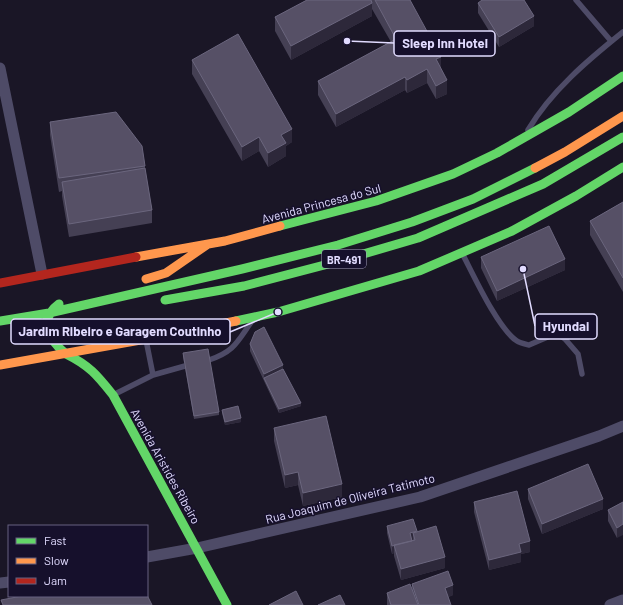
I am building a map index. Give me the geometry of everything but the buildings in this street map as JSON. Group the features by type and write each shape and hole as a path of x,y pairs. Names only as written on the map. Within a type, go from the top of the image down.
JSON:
{"main road":[{"name":"Avenida Princesa do Sul","path":"0,283 225,241 376,201 453,174 498,153 569,112 623,76"},
{"name":"BR-491","path":"0,321 49,313 250,267 338,245 412,222 473,199 565,152 623,116"},
{"name":"BR-491","path":"153,303 244,286 336,262 418,238 543,184 623,137"},
{"path":"0,365 146,339 278,312 419,271 512,231 576,196 623,167"},
{"path":"136,282 166,273 208,244"},
{"path":"49,313 60,302 66,300"},
{"name":"Avenida Aristides Ribeiro","path":"49,313 46,327 56,346 95,372 113,395 227,605"}],"street":[{"path":"0,68 42,274"},
{"name":"Rua Joaquim de Oliveira Tatimoto","path":"148,557 197,548 420,497 592,439 623,426"},
{"path":"611,605 623,600"}],"lane":[{"path":"576,0 611,41"},
{"path":"523,138 536,117 566,82 623,32"},
{"path":"462,253 484,296 503,326 517,341 529,345 557,333 565,339 578,354 582,374"},
{"path":"209,360 224,354 234,347 254,317"},
{"path":"146,339 153,375"},
{"path":"113,395 153,375 185,366"}],"traffic: fast":[{"path":"280,226 376,201 453,174 497,153 569,112 623,76"},
{"path":"165,300 244,286 336,262 418,238 543,184 623,137"},
{"path":"236,321 278,312 419,271 512,231 576,196 623,167"},
{"path":"0,321 49,313 242,269 338,245 412,222 473,199 535,168"},
{"path":"59,304 52,310 48,317 47,323 48,330 55,343 66,354"},
{"path":"66,354 92,372 113,395 227,605"}],"traffic: slow":[{"path":"535,168 565,152 623,116"},
{"path":"136,257 225,241 280,226"},
{"path":"146,279 166,273 208,244"},
{"path":"0,365 236,321"}],"traffic: jam":[{"path":"0,283 136,257"}],"place":[{"name":"Sleep Inn Hotel","path":"347,41"},
{"name":"Hyundai","path":"523,269"},
{"name":"Jardim Ribeiro e Garagem Coutinho","path":"278,312"}]}
